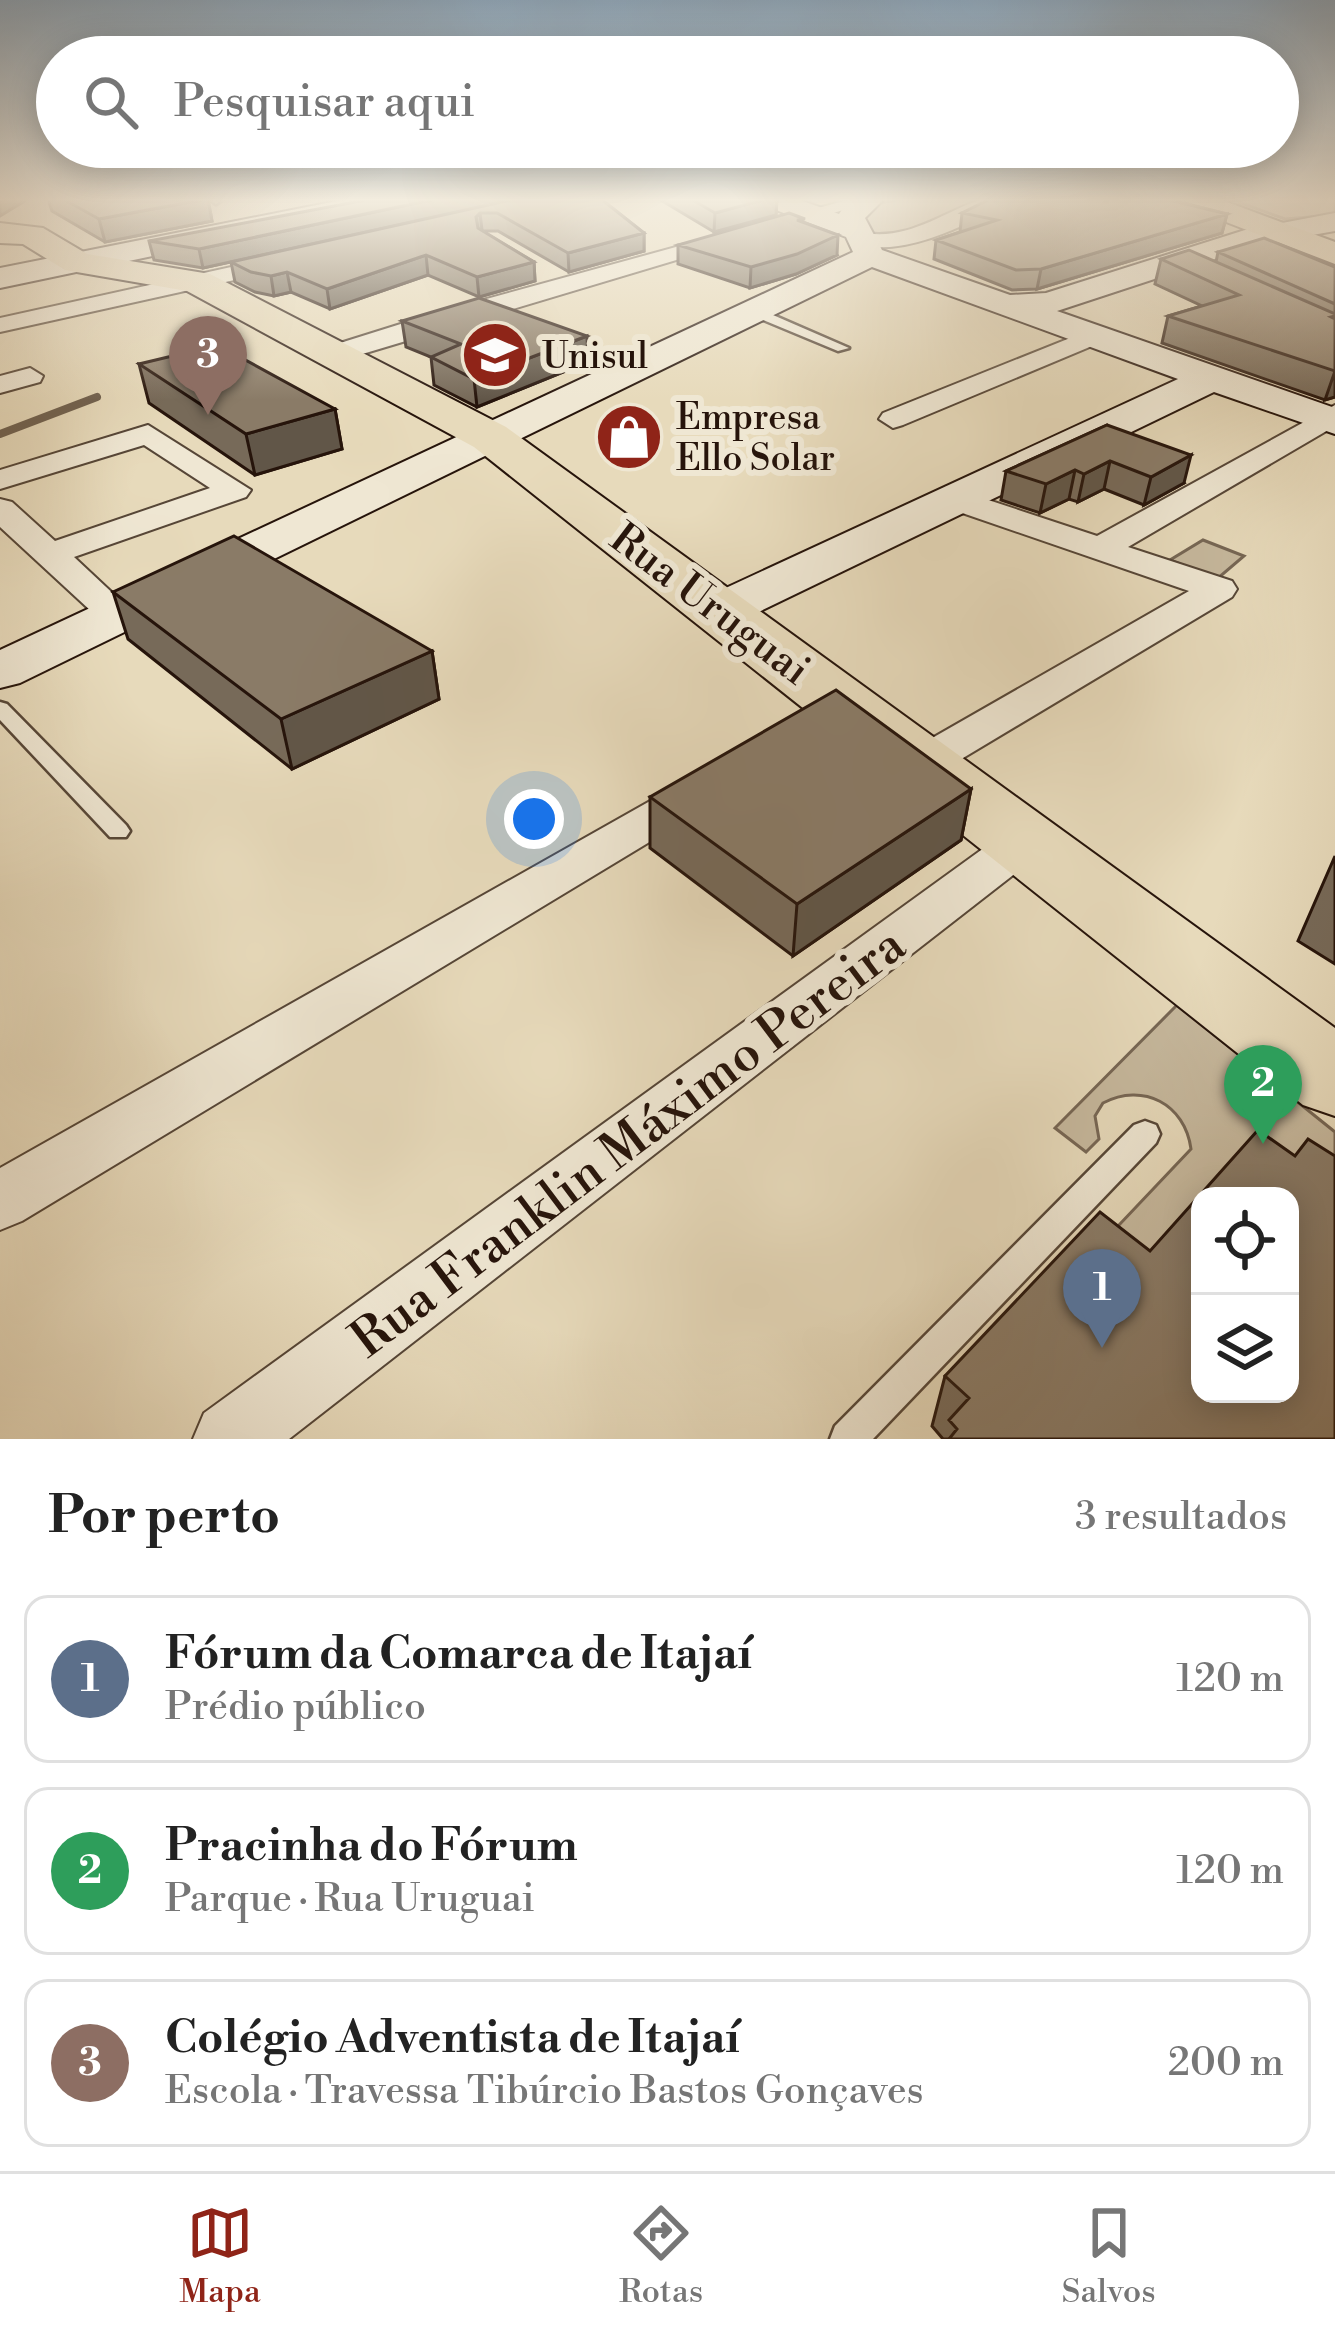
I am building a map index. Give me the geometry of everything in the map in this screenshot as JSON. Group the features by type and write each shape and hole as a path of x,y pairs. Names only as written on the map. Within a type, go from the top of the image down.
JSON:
{"main road":[{"path":"0,278 28,266"},
{"name":"Rua Uruguai","path":"146,266 197,282 490,437 721,610 826,718 922,763 1335,1078"},
{"path":"0,671 753,311 810,266"},
{"path":"938,266 1007,304 1046,310 1095,336 1331,418"},
{"path":"1046,310 1164,266"},
{"path":"721,610 1212,378"}],"street":[{"path":"0,325 266,266"},
{"path":"330,355 606,266"},
{"path":"1194,266 1220,278"},
{"path":"893,419 1095,336"},
{"path":"0,385 30,376"},
{"path":"1100,548 1331,418"},
{"path":"0,480 148,434 235,490 50,554"},
{"path":"922,763 1219,589 956,500"},
{"path":"0,509 117,615"},
{"path":"0,1201 743,766"},
{"name":"Rua Franklin Máximo Pereira","path":"230,1439 1024,842"}],"lane":[{"path":"753,311 843,349"},
{"path":"0,708 118,831"},
{"path":"848,1439 1144,1133"}],"shaded area":[{"path":"1203,540 1244,556 1217,579 1170,560"},
{"path":"1177,1005 1335,1132 1335,1229 1299,1203 1299,1187 1191,1187 1191,1211 1149,1281 1101,1244 1191,1149 1180,1120 1160,1101 1133,1095 1103,1103 1095,1116 1099,1139 1086,1152 1055,1128"}],"building":[{"path":"239,266 394,266 327,289 287,272 271,276"},
{"path":"452,266 518,266 477,277"},
{"path":"1006,266 1051,266 1041,269"},
{"path":"1176,266 1226,266 1335,314 1331,317 1335,319 1335,371 1168,316 1239,295"},
{"path":"1250,266 1335,267 1335,304"},
{"path":"479,298 587,336 474,379 431,357 461,344 402,321"},
{"path":"218,345 335,409 246,434 139,364"},
{"path":"1107,425 1191,455 1151,477 1110,461 1046,484 1006,471"},
{"path":"234,536 432,651 281,719 113,592"},
{"path":"836,690 971,789 797,904 650,797"},
{"path":"1258,1130 1295,1156 1308,1139 1335,1156 1335,1439 949,1439 957,1429 949,1420 969,1398 945,1376 1100,1212 1150,1251 1191,1205 1191,1403 1299,1403 1299,1187 1207,1187"}],"waterway":[{"path":"0,434 97,397"}],"place":[{"name":"Unisul","path":"495,355"},
{"name":"Colégio Adventista de Itajaí","path":"208,415"},
{"name":"Empresa Ello Solar","path":"629,437"},
{"name":"Pracinha do Fórum","path":"1263,1144"},
{"name":"Fórum da Comarca de Itajaí","path":"1102,1348"}]}
